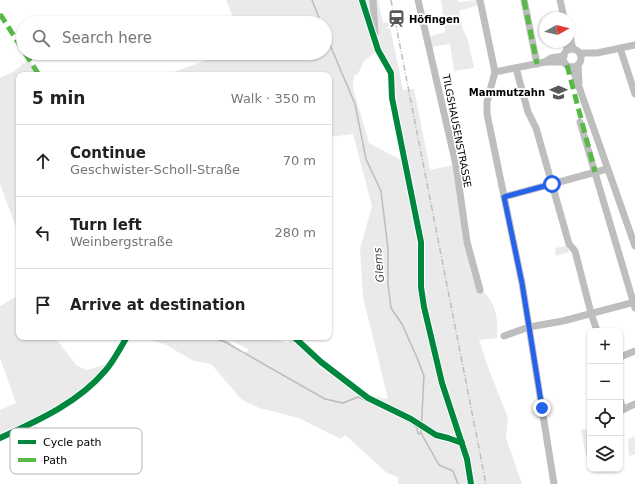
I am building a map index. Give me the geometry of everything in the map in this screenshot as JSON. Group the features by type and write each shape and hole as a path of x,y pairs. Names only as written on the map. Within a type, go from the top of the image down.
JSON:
{"street":[{"path":"373,0 376,26 375,34 373,35"},
{"name":"TILGSHAUSENSTRASSE","path":"418,0 456,165 467,242 480,290"},
{"path":"480,0 495,72 487,102 487,114 530,327 554,484"},
{"path":"524,0 537,64"},
{"path":"560,0 563,12"},
{"path":"577,61 597,53 635,45"},
{"path":"566,48 567,54"},
{"path":"567,54 568,48"},
{"path":"620,48 635,94"},
{"path":"495,72 537,64 545,62 551,58 567,54 577,61"},
{"path":"567,54 577,61"},
{"path":"577,61 575,79 579,83 607,169 635,246"},
{"path":"516,68 528,112 536,128 569,244 575,251 596,328"},
{"path":"504,336 518,333 530,327 634,304 580,122"},
{"path":"504,197 607,169"},
{"path":"623,356 635,351"},
{"path":"623,410 635,404"}],"shaded area":[{"path":"226,0 378,0 383,23 389,22 403,90 414,89 430,170 453,165 459,201 483,291 488,296 494,307 497,318 497,338 479,340 508,418 506,438 522,484 398,484 398,477 387,473 345,435 341,439 299,418 259,408 241,399 211,364 194,361 166,345 151,340 228,340 244,355 248,349 229,340 278,340 287,343 292,340 297,340 321,362 318,366 363,395 388,399 363,297 360,249 372,206 353,134 332,137 332,72 173,72 207,60 332,60 332,16 232,16","holes":["371,26 391,73 392,98 403,161 369,143 353,88 354,75 358,74 364,61 378,50 371,35"]},
{"path":"441,0 458,0 459,2 477,0 478,5 459,11 462,27 468,40 474,68 454,71 450,44 431,47 428,37 445,32"},
{"path":"30,60 37,72 16,72 16,227 0,184 0,78 13,72"},
{"path":"567,246 569,252 556,256 555,248"},
{"path":"16,297 16,340 57,340 76,365 86,370 108,364 88,385 67,401 50,412 41,414 35,421 19,428 10,428 10,432 0,436 0,410 16,403 0,358 0,306"},
{"path":"587,428 587,460 581,430"},
{"path":"635,436 635,454 629,456 628,439"}],"waterway":[{"name":"Glems","path":"312,0 318,16"},
{"name":"Glems","path":"332,50 355,104 366,159 381,191 388,249 388,284 391,308 402,324 424,376 421,433 439,465 453,471 458,484"},
{"path":"220,340 325,399 343,403 358,397 402,417"},
{"path":"408,420 417,428 418,434 421,433"}],"railway":[{"path":"391,0 486,484"}],"marked path":[{"path":"524,0 537,64"},
{"path":"0,14 16,39"},
{"path":"29,60 37,72"},
{"path":"567,65 595,172"}],"cycle path":[{"path":"362,0 378,50 391,73 392,98 421,242 421,287 424,307 442,383 467,459 471,484"},
{"path":"22,428 70,402 82,393 108,367 125,340"},
{"path":"297,340 321,362 368,398 411,419 436,435 462,443"},
{"path":"0,438 10,433"}],"place":[{"name":"Höfingen","path":"396,19"},
{"name":"Mammutzahn","path":"558,92"}],"route":[{"path":"542,408 522,283 504,197 552,184"}]}
